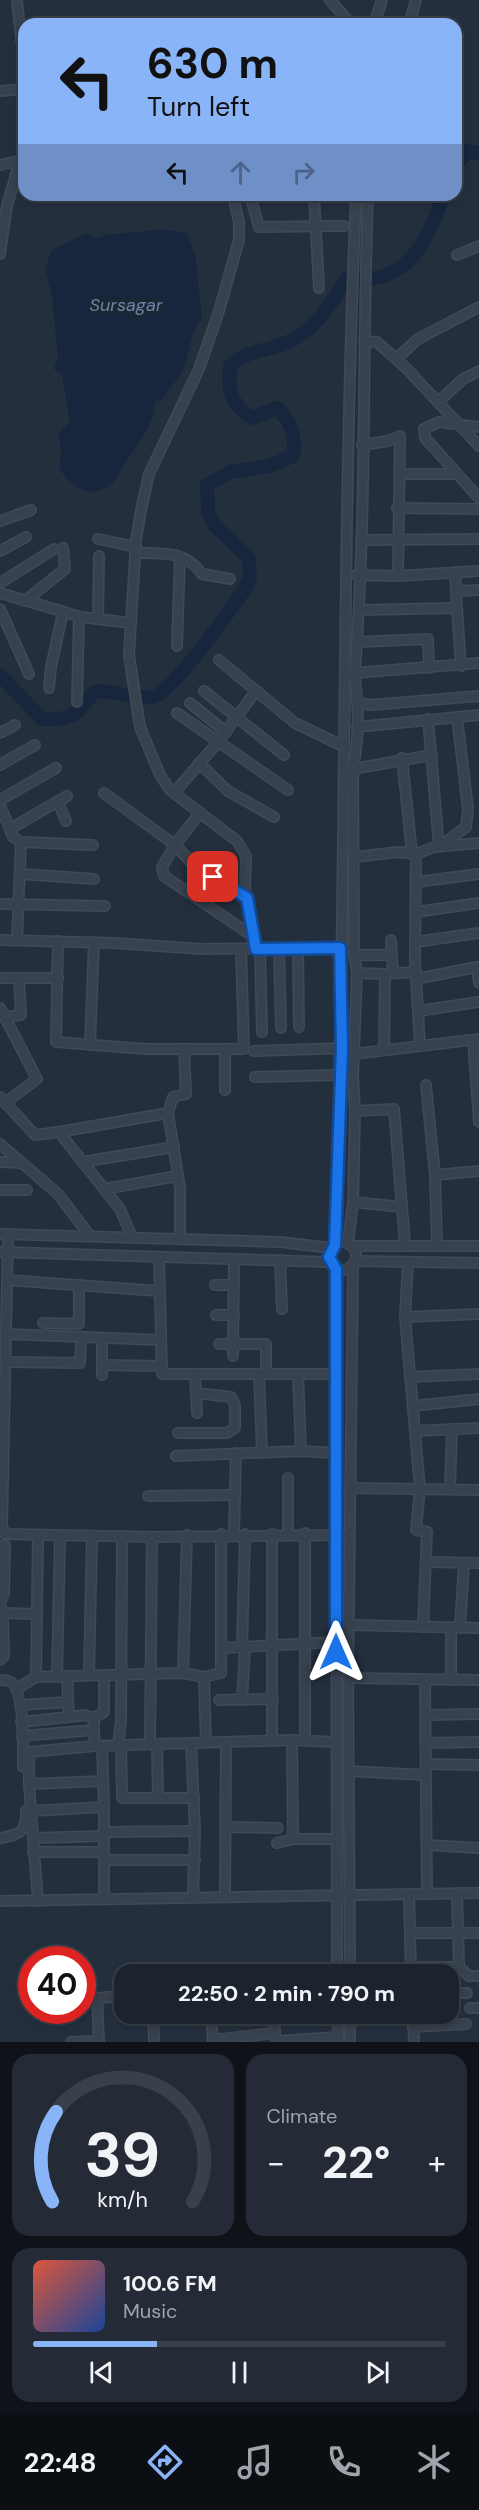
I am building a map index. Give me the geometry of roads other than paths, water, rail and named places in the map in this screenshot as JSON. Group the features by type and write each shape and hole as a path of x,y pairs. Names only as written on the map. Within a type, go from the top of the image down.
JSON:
{"street":[{"path":"17,0 19,18"},
{"path":"330,0 346,18"},
{"path":"376,18 382,0"},
{"path":"412,18 416,0"},
{"path":"0,91 18,90"},
{"path":"0,165 18,161"},
{"path":"0,254 7,206 18,172"},
{"path":"234,201 239,223 239,240 219,311 199,369 149,474 135,550 129,655 135,682 137,713 160,775 174,793 237,841 246,856 247,898 258,949 262,1032"},
{"path":"252,201 259,227 344,226"},
{"path":"314,201 319,288"},
{"path":"337,1964 336,1374 333,1246 342,1048 340,948 351,310 356,201"},
{"path":"350,1964 349,1488 356,1254 350,1245 355,1111 352,1074 355,1051 357,973 354,951 353,769 357,751 358,703 354,673 361,576 363,315 368,201"},
{"path":"457,255 479,246"},
{"path":"396,359 418,339 479,308"},
{"path":"364,340 377,342 396,359 479,447"},
{"path":"438,402 463,379 479,371"},
{"path":"479,427 439,422 424,429 425,438 479,498"},
{"path":"362,445 388,441 400,436 396,542 398,576"},
{"path":"399,474 457,474"},
{"path":"397,508 479,508"},
{"path":"0,521 31,510"},
{"path":"0,551 26,537"},
{"path":"98,539 135,550 162,552 180,557 193,561 202,574 230,579"},
{"path":"361,540 396,542 479,539"},
{"path":"0,583 59,548 65,569 25,601"},
{"path":"98,619 99,556"},
{"path":"177,646 180,557"},
{"path":"347,574 398,576 479,571"},
{"path":"454,572 461,666"},
{"path":"456,591 479,590"},
{"path":"0,593 79,617 131,623"},
{"path":"360,610 457,608"},
{"path":"0,609 28,674"},
{"path":"49,688 51,667 63,612"},
{"path":"77,702 79,617"},
{"path":"357,642 428,639 429,668"},
{"path":"219,660 295,723 357,751"},
{"path":"354,673 479,663"},
{"path":"204,691 284,755"},
{"path":"174,793 226,732 256,691"},
{"path":"358,703 371,705 479,696"},
{"path":"190,703 226,732"},
{"path":"177,713 217,743 288,790"},
{"path":"357,727 479,715"},
{"path":"439,847 466,827 468,809 458,717"},
{"path":"428,719 439,847"},
{"path":"0,734 15,725"},
{"path":"0,765 35,745"},
{"path":"353,769 402,758 432,755"},
{"path":"402,758 416,882 416,975 420,1046"},
{"path":"199,763 228,791 274,817"},
{"path":"0,800 56,768"},
{"path":"104,793 175,845 196,867 247,898"},
{"path":"10,829 67,796"},
{"path":"58,802 66,821"},
{"path":"0,805 13,837 21,842 93,845"},
{"path":"200,813 175,845 162,867 161,874 254,938"},
{"path":"17,940 21,842"},
{"path":"355,857 398,852 414,853 439,847 479,843"},
{"path":"21,874 94,879"},
{"path":"416,882 479,874"},
{"path":"416,912 479,903"},
{"path":"0,904 105,906"},
{"path":"416,942 479,933"},
{"path":"0,940 241,949 340,948 392,955"},
{"path":"384,1050 392,955 391,940"},
{"path":"58,941 56,1042 90,1045 244,1049 241,949"},
{"path":"90,1045 94,942"},
{"path":"279,949 281,1028"},
{"path":"298,949 299,1028"},
{"path":"357,973 416,975 477,968 479,983"},
{"path":"0,978 58,978"},
{"path":"5,1017 21,1015 19,979"},
{"path":"418,1011 479,1002"},
{"path":"0,1008 38,1079 3,1100 35,1135 168,1113"},
{"path":"254,1051 342,1048 355,1051 384,1050 476,1039 479,1122"},
{"path":"180,1239 178,1176 168,1113 173,1097 186,1094 184,1049"},
{"path":"225,1049 225,1090"},
{"path":"255,1077 341,1075"},
{"path":"426,1085 435,1175 437,1245"},
{"path":"355,1111 394,1109 405,1244"},
{"path":"58,1132 120,1209 132,1237"},
{"path":"0,1144 58,1194 90,1236"},
{"path":"82,1162 174,1147"},
{"path":"0,1162 22,1163"},
{"path":"435,1175 479,1171"},
{"path":"104,1189 178,1176"},
{"path":"0,1190 27,1190"},
{"path":"353,1202 402,1207"},
{"path":"349,1535 288,1533 152,1537 5,1534 2,1526 7,1280 4,1234 280,1242 333,1246 405,1244 479,1246"},
{"path":"4,1252 280,1260 333,1265 345,1270 354,1264 479,1263"},
{"path":"159,1257 162,1374 336,1374"},
{"path":"233,1356 234,1259"},
{"path":"280,1260 282,1309"},
{"path":"408,1262 405,1317 420,1489 416,1530 427,1532 423,1627"},
{"path":"7,1280 159,1291"},
{"path":"43,1323 79,1323 79,1285"},
{"path":"214,1285 234,1285"},
{"path":"405,1317 479,1314"},
{"path":"216,1315 234,1315"},
{"path":"6,1334 161,1340"},
{"path":"219,1344 266,1339 262,1452"},
{"path":"5,1362 80,1363 81,1344"},
{"path":"102,1345 102,1370 162,1366"},
{"path":"195,1374 197,1413"},
{"path":"298,1374 301,1451"},
{"path":"410,1377 479,1374"},
{"path":"178,1433 227,1433 235,1428 235,1405 231,1397 196,1393"},
{"path":"413,1406 479,1399"},
{"path":"415,1431 479,1428"},
{"path":"450,1490 452,1429"},
{"path":"176,1456 301,1451 336,1453"},
{"path":"234,1534 236,1453"},
{"path":"288,1478 288,1533"},
{"path":"349,1488 479,1490"},
{"path":"148,1496 235,1495"},
{"path":"305,1533 305,1741"},
{"path":"16,1689 36,1677 183,1673 204,1677 221,1673 223,1648 221,1534"},
{"path":"242,1700 245,1534"},
{"path":"272,1534 272,1741"},
{"path":"183,1673 187,1535"},
{"path":"0,1660 4,1656 1,1607 2,1546 15,1536"},
{"path":"36,1677 38,1536"},
{"path":"57,1677 60,1536"},
{"path":"88,1675 92,1536"},
{"path":"122,1536 120,1674 122,1798 194,1798"},
{"path":"152,1537 149,1674 158,1798"},
{"path":"426,1562 479,1563"},
{"path":"451,1680 464,1563"},
{"path":"1,1607 37,1614"},
{"path":"350,1625 479,1628"},
{"path":"223,1648 336,1642"},
{"path":"94,1718 104,1712 104,1675"},
{"path":"67,1676 69,1717"},
{"path":"204,1677 206,1743"},
{"path":"348,1678 479,1680"},
{"path":"0,1680 9,1681 16,1689 20,1705 26,1820 19,1835 0,1838"},
{"path":"425,1680 427,1894"},
{"path":"219,1700 273,1699"},
{"path":"20,1705 68,1702"},
{"path":"426,1715 479,1714"},
{"path":"21,1722 86,1715 94,1718"},
{"path":"94,1718 103,1781 104,1899"},
{"path":"22,1736 94,1730"},
{"path":"38,1900 33,1852 29,1752 120,1745 292,1740 336,1742"},
{"path":"292,1740 293,1839"},
{"path":"426,1743 479,1742"},
{"path":"191,1743 195,1831 193,1898"},
{"path":"225,1897 226,1743"},
{"path":"426,1764 479,1765"},
{"path":"348,1771 426,1775"},
{"path":"29,1784 103,1781"},
{"path":"31,1812 104,1807"},
{"path":"226,1827 278,1828"},
{"path":"33,1838 195,1831"},
{"path":"277,1843 293,1839 336,1839"},
{"path":"427,1845 479,1848"},
{"path":"33,1852 195,1860"},
{"path":"457,1893 459,1964"},
{"path":"0,1901 479,1893"},
{"path":"409,1894 411,1964"},
{"path":"410,1933 479,1933"},
{"path":"459,1967 469,1976 479,1976"},
{"path":"459,1993 467,1993"},
{"path":"71,2042 99,2041 97,1998 114,1997"},
{"path":"459,2023 466,2024"},
{"path":"153,2024 154,2042"},
{"path":"212,2024 213,2041 338,2039"},
{"path":"275,2024 276,2039"},
{"path":"350,2024 350,2042"},
{"path":"413,2024 414,2042"}],"water":[{"name":"Sursagar","path":"160,229 186,233 195,254 202,317 193,334 183,371 161,401 155,401 153,416 147,430 118,476 112,484 101,490 86,491 68,480 59,468 61,456 59,433 70,422 62,374 54,369 58,357 52,294 45,269 51,251 86,233 96,238"}],"waterway":[{"path":"462,158 468,151 479,153"},
{"path":"0,675 42,719 60,719 72,715 94,692 146,698 162,692 174,681 215,631 245,589 250,577 249,558 213,524 208,511 207,485 230,472 269,466 293,456 292,430 277,408 252,418 234,401 229,383 230,366 249,354 279,346 296,338 321,316 347,279 384,276 399,268 421,245 430,230 441,201"}]}
